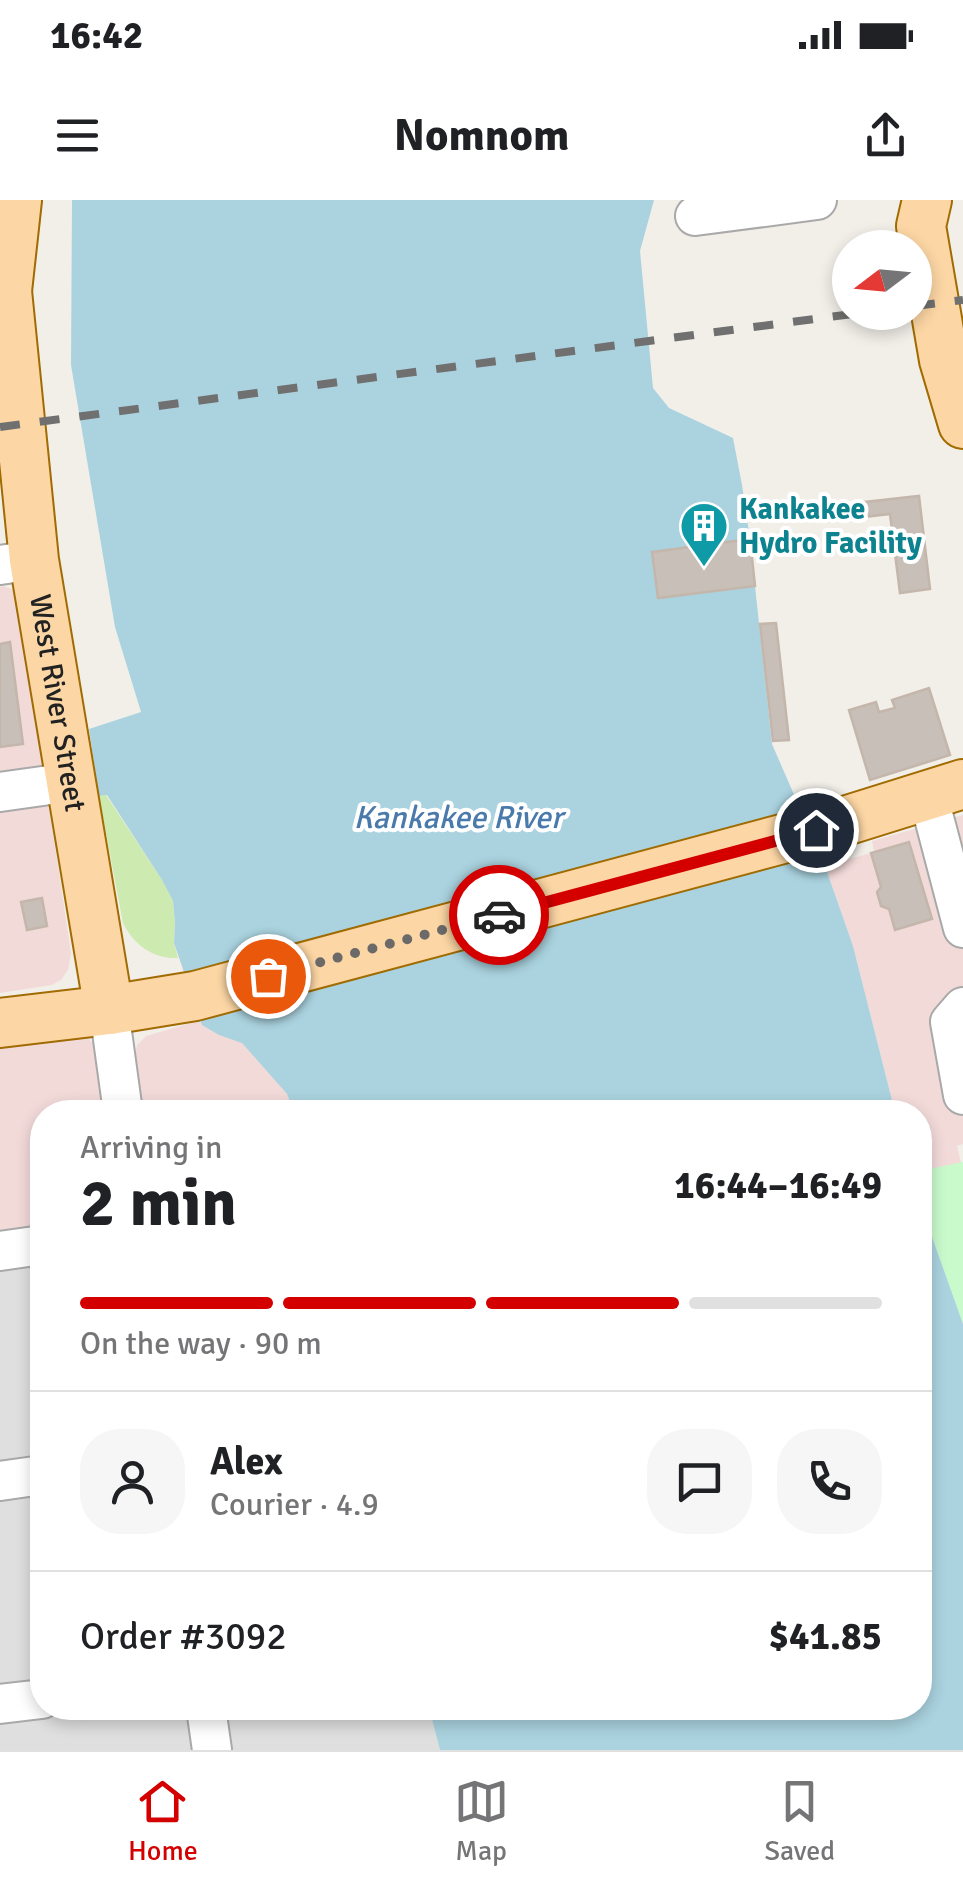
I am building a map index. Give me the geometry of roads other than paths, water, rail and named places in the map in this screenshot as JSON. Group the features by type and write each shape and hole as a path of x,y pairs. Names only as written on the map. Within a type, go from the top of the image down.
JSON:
{"main road":[{"name":"West River Street","path":"17,200 2,280 17,562 72,782 109,1010"},
{"path":"928,200 921,226 944,360 963,424"},
{"path":"0,1023 196,996 816,830 946,789"}],"street":[{"path":"696,216 817,200"},
{"path":"0,792 72,782"},
{"path":"946,789 963,928"},
{"path":"963,1008 950,1022 963,1095"},
{"name":"West River Street","path":"109,1010 121,1100"},
{"path":"0,1251 30,1247"},
{"path":"0,1480 30,1476"},
{"path":"0,1704 30,1700"},
{"path":"208,1720 212,1750"}],"water":[{"name":"Kankakee River","path":"72,200 654,200 640,251 653,388 669,408 733,438 750,539 652,552 658,598 755,586 772,744 825,866 853,946 892,1100 289,1100 242,1043 202,1025 174,943 173,901 107,795 99,796 89,729 141,712 115,627 71,365"},
{"path":"932,1237 963,1324 963,1750 440,1750 432,1720 932,1720"}],"railway":[{"path":"932,304 963,300"},
{"path":"0,427 832,317"}],"place":[{"name":"Kankakee Hydro Facility","path":"704,568"}]}
